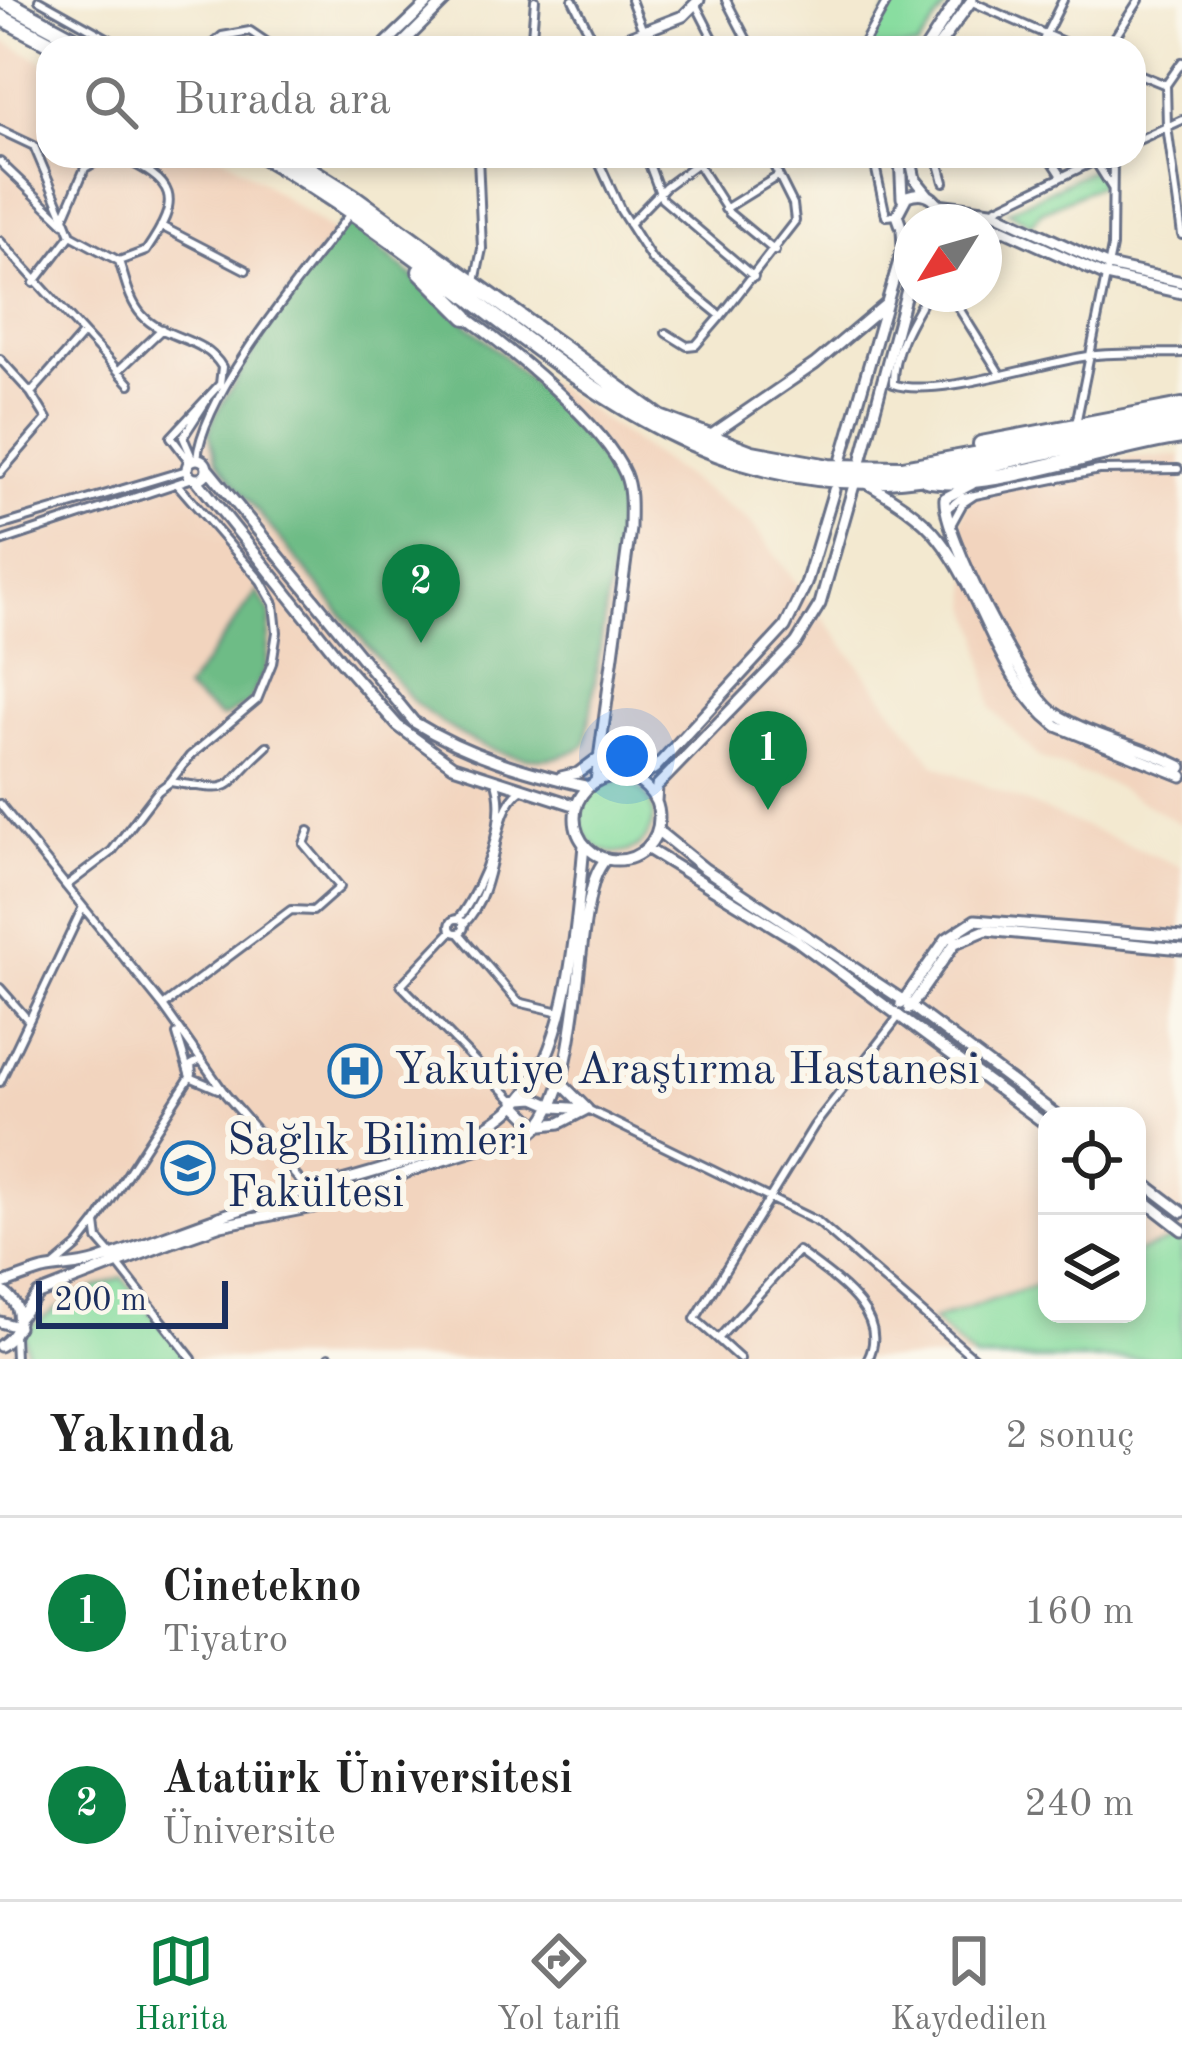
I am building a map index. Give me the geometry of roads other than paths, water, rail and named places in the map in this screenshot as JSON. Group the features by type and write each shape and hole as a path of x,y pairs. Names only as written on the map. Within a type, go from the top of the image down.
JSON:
{"highway":[{"path":"2,0 69,36"},
{"path":"0,17 36,36"},
{"path":"282,168 352,211 597,392 662,432 767,470 857,482 915,476 1182,427"},
{"path":"307,168 660,418 752,453 829,466 892,468 1182,417"},
{"path":"313,168 320,176"},
{"path":"391,242 466,317"},
{"path":"892,468 945,452 1182,406"},
{"path":"915,476 942,483 994,476 1182,436"}],"main road":[{"path":"400,36 431,0"},
{"path":"403,36 446,0"},
{"path":"934,36 957,0"},
{"path":"945,36 970,0"},
{"path":"630,36 683,16 698,3"},
{"path":"901,168 901,204"},
{"path":"913,168 915,179 938,204"},
{"path":"902,201 914,193 928,195"},
{"path":"1002,216 1108,271 1182,282"},
{"path":"1002,229 1108,271 1182,293"},
{"path":"842,458 894,280"},
{"path":"707,438 837,347 888,302"},
{"path":"862,458 901,312"},
{"path":"466,317 584,418 624,472 631,497 598,758 575,820 584,845 561,1012 552,1046 514,1103 509,1124 527,1135"},
{"path":"193,468 203,477 207,468 414,722 449,744 496,763 592,784 615,776 637,780 656,801"},
{"path":"193,468 341,661 398,726 453,766 577,806"},
{"path":"994,476 952,492 944,509 985,603 1043,702 1054,713 1161,761 1182,776"},
{"path":"584,845 606,860 623,861 648,849 658,831 658,786 796,643 820,604 857,482 937,533 950,526"},
{"path":"637,780 655,768 784,627 806,584 834,490"},
{"path":"929,528 933,513 944,509"},
{"path":"929,528 958,569 1012,674 1044,716 1057,726 1182,767"},
{"path":"556,778 578,773 598,758"},
{"path":"658,831 705,869 901,998 1046,1107"},
{"path":"648,849 796,940 1038,1118"},
{"path":"17,1326 14,1301 0,1287 52,1269 115,1259 221,1226 313,1207 527,1135 543,1125 562,1084 592,888 606,860"},
{"path":"900,1015 901,998 946,939 975,920 1182,937"},
{"path":"900,1015 912,1006 955,943 986,930 1182,949"},
{"path":"562,1084 586,1109"},
{"path":"0,1346 38,1294 115,1259 256,1204 310,1192 453,1143 514,1103 535,1098 555,1107 586,1109"},
{"path":"514,1103 532,1121 527,1135"},
{"path":"543,1125 560,1123 586,1109"},
{"path":"1146,1185 1182,1212"},
{"path":"1146,1202 1182,1230"},
{"path":"0,1322 17,1326"}],"street":[{"path":"39,0 104,36"},
{"path":"532,36 536,0"},
{"path":"574,0 592,36"},
{"path":"631,0 643,31"},
{"path":"726,0 746,36"},
{"path":"868,36 888,0"},
{"path":"970,0 1045,35 1063,0"},
{"path":"1116,36 1139,0"},
{"path":"698,3 713,36"},
{"path":"222,36 250,31 257,36"},
{"path":"1182,62 1166,85 1182,235"},
{"path":"1146,77 1166,85"},
{"path":"1146,136 1182,120"},
{"path":"0,130 36,151"},
{"path":"0,162 65,221"},
{"path":"43,168 71,235 119,261 139,313 162,329 201,345 219,361 222,379 181,433 193,468"},
{"path":"65,221 85,168"},
{"path":"119,261 146,251 168,210 168,193 160,177 142,168"},
{"path":"473,285 482,249 479,168"},
{"path":"602,168 656,265 721,316"},
{"path":"650,168 659,193 754,277"},
{"path":"629,224 691,168"},
{"path":"700,168 725,208 775,251"},
{"path":"666,333 687,346 695,345 775,251 796,215 774,168"},
{"path":"876,168 886,216 894,215"},
{"path":"940,168 944,182"},
{"path":"1057,168 1062,176"},
{"path":"1002,206 1076,168"},
{"path":"1099,168 1112,188"},
{"path":"1076,424 1114,229 1110,168"},
{"path":"725,208 778,176"},
{"path":"1,536 178,485 193,468 199,436 260,332 352,211"},
{"path":"161,226 246,270"},
{"path":"1002,233 1007,231"},
{"path":"34,283 71,235"},
{"path":"0,242 130,384"},
{"path":"917,312 895,362 892,384 932,387 1090,356 1182,353"},
{"path":"961,312 1000,374"},
{"path":"118,371 162,329"},
{"path":"31,393 83,334"},
{"path":"0,359 47,418 0,473"},
{"path":"1,536 99,495 193,468"},
{"path":"944,509 962,497 1100,470 1178,469"},
{"path":"67,886 112,850 190,756 257,700 272,664 277,632 274,604 261,581 178,485"},
{"path":"99,495 104,508"},
{"path":"950,526 963,503 975,495"},
{"path":"170,782 208,790 228,787 267,746"},
{"path":"458,927 483,878 500,808 495,780"},
{"path":"514,1103 401,985 485,892 506,801 523,789"},
{"path":"0,805 163,1006 226,1095 310,1192"},
{"path":"163,1006 291,910 313,910 340,887 304,844 309,831"},
{"path":"0,1080 83,907"},
{"path":"458,927 518,1002 561,1012"},
{"path":"0,988 29,1021"},
{"path":"740,1359 695,1318 814,1126 900,1015"},
{"path":"174,1024 191,1076"},
{"path":"52,1269 96,1223 191,1076 200,1072 202,1062"},
{"path":"191,1076 226,1095"},
{"path":"586,1109 818,1222 975,1359"},
{"path":"96,1223 98,1239 192,1359"},
{"path":"718,1339 798,1251 871,1318 876,1343 868,1359"},
{"path":"15,1359 17,1326"}],"place":[{"name":"Atatürk Üniversitesi","path":"421,643"},
{"name":"Cinetekno","path":"768,810"},
{"name":"Yakutiye Araştırma Hastanesi","path":"355,1071"},
{"name":"Sağlık Bilimleri Fakültesi","path":"188,1168"}]}
